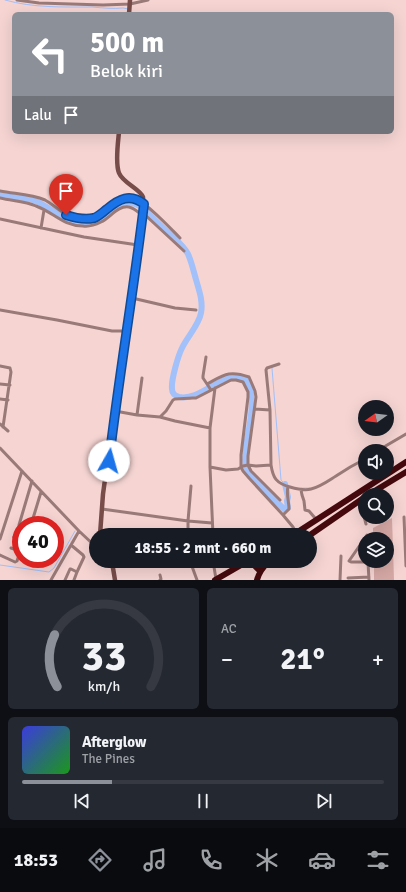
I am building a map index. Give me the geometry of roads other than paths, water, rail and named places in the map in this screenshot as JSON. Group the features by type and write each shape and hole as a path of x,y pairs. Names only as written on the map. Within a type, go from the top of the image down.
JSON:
{"highway":[{"path":"394,469 406,462"},
{"path":"380,488 406,472"},
{"path":"302,528 376,480"},
{"path":"317,531 358,502"},
{"path":"215,580 236,568"},
{"path":"257,568 260,571"},
{"path":"257,580 262,568"}],"street":[{"path":"17,0 106,5 148,0"},
{"path":"93,5 94,0"},
{"path":"106,0 106,5"},
{"path":"129,12 130,2"},
{"path":"101,528 109,461 119,412 124,331 132,298 135,245 142,213 141,202 143,196 121,177 119,172 117,148 119,134"},
{"path":"0,191 35,197 45,201 66,215 80,219 98,216 123,199 131,198 141,202 180,238"},
{"path":"0,198 37,206 62,221 84,227 100,222 117,210 130,207 142,213 184,251"},
{"path":"41,228 44,210"},
{"path":"0,219 84,237 135,245"},
{"path":"132,298 175,308 196,310"},
{"path":"0,310 112,331 124,331"},
{"path":"206,357 203,376 210,390"},
{"path":"279,364 267,368 266,370 270,410 271,465 275,478 286,486 301,490 312,489 326,483 358,462"},
{"path":"0,366 10,368 11,370 4,427"},
{"path":"207,384 225,374 236,373 248,378 255,391 256,397 248,466 251,471 280,500"},
{"path":"137,415 142,378"},
{"path":"244,382 248,378"},
{"path":"160,417 175,399 193,398 232,380 244,382"},
{"path":"244,382 248,392 248,397 241,455 243,471 284,514 294,528"},
{"path":"0,384 10,385"},
{"path":"212,528 210,428 215,388"},
{"path":"0,399 8,400"},
{"path":"255,409 270,410"},
{"path":"119,412 160,417 210,428"},
{"path":"0,424 8,431"},
{"path":"390,444 406,434"},
{"path":"0,448 89,540"},
{"path":"109,461 127,463"},
{"path":"210,467 226,470 248,466 271,465"},
{"path":"0,539 22,472"},
{"path":"22,516 32,481"},
{"path":"188,528 191,486"},
{"path":"284,514 289,509 286,486"},
{"path":"301,490 305,510 310,511 312,521"},
{"path":"33,516 41,492"},
{"path":"102,509 212,523"},
{"path":"404,517 406,566"},
{"path":"51,580 79,531"},
{"path":"71,545 84,557 74,580"},
{"path":"358,548 349,561 358,562"},
{"path":"0,555 12,560"},
{"path":"340,580 341,556"},
{"path":"113,568 115,580"},
{"path":"193,568 197,580"},
{"path":"214,568 215,580"},
{"path":"348,578 369,578 368,568"},
{"path":"65,580 70,569 77,572"},
{"path":"160,575 160,580"}],"waterway":[{"path":"5,0 37,6 128,9"},
{"path":"0,195 33,200 65,218 78,223 98,220 123,203 134,203 144,209 180,243 191,261 200,294 202,309 198,322 180,352 172,385 173,392 179,397 191,396 227,379 245,379 249,385 252,401 252,410 246,445 246,467 257,483 285,510 288,508 288,497 285,484"},
{"path":"272,368 281,480 284,483"},
{"path":"301,488 310,488"},
{"path":"0,565 49,572 54,568 75,531"}]}
